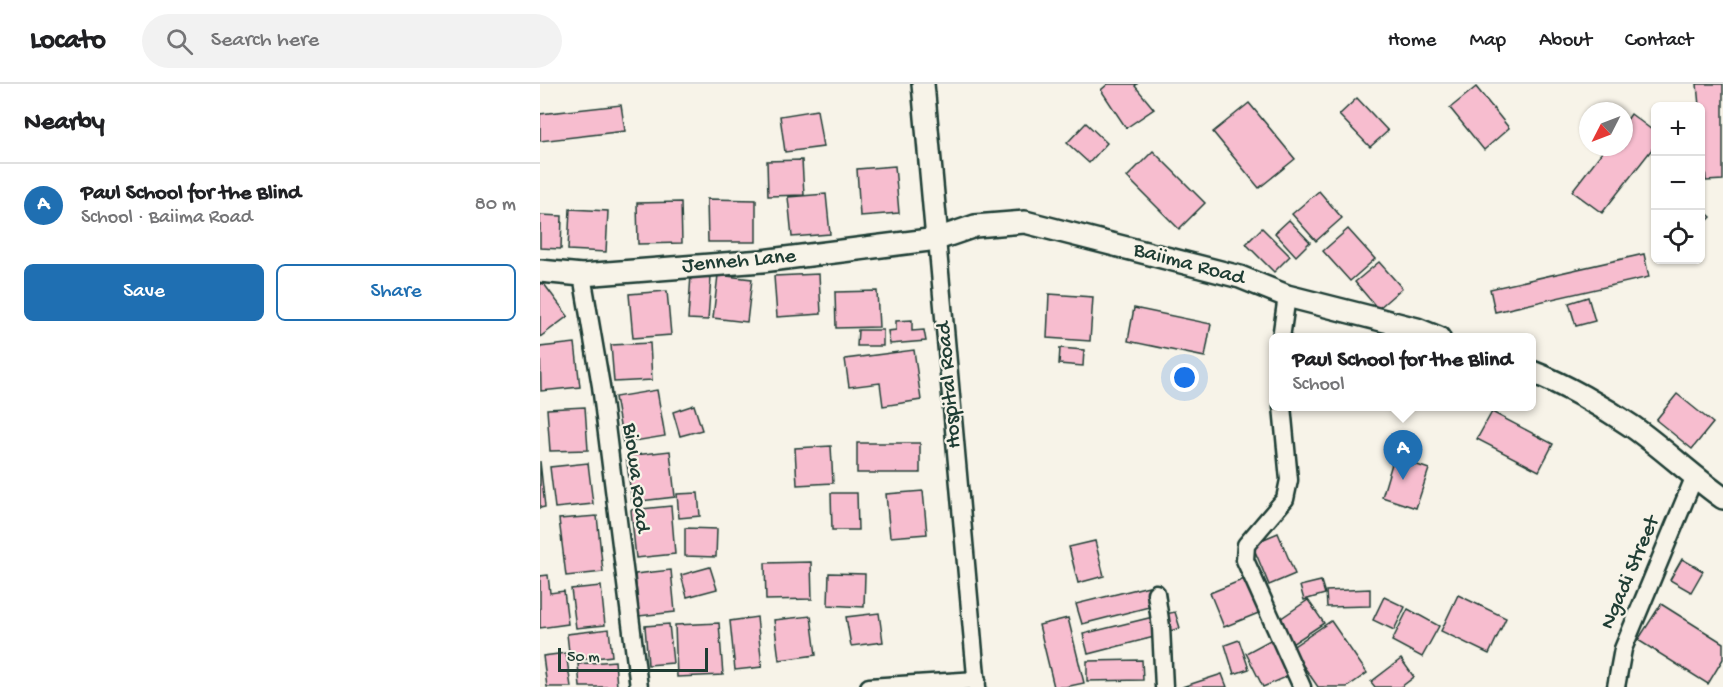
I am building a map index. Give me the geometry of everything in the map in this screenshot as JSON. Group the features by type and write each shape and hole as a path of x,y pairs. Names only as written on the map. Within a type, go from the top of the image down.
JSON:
{"street":[{"name":"Hospital Road","path":"923,84 977,683"},
{"name":"Baiima Road","path":"937,239 975,225 1025,222 1240,277 1287,296 1427,333"},
{"name":"Jenneh Lane","path":"540,271 582,275 762,261 937,239"},
{"name":"Biowa Road","path":"582,275 601,386 639,687"},
{"path":"1282,333 1287,296"},
{"path":"1536,374 1554,381 1633,427 1694,478 1723,498"},
{"path":"1282,411 1289,480 1285,499 1246,545 1245,560 1302,687"},
{"name":"Ngadi Street","path":"1618,686 1623,649 1694,478"},
{"path":"1156,592 1161,627 1164,687"},
{"path":"869,687 977,683"}],"building":[{"path":"1108,84 1137,84 1135,86 1154,109 1126,128 1101,90"},
{"path":"1697,84 1723,84 1723,180 1706,181 1705,102 1699,102"},
{"path":"1476,87 1509,128 1484,150 1450,108"},
{"path":"1357,98 1388,131 1370,147 1339,115"},
{"path":"1249,103 1295,159 1259,188 1213,132"},
{"path":"621,105 625,131 540,141 540,114"},
{"path":"817,110 823,147 785,152 780,116"},
{"path":"1633,116 1651,129 1651,150 1602,213 1572,191 1599,156 1633,156"},
{"path":"1086,123 1107,143 1089,163 1067,143"},
{"path":"1153,151 1205,203 1179,229 1127,177"},
{"path":"802,160 804,195 768,196 767,161"},
{"path":"895,166 899,213 860,216 857,169"},
{"path":"1319,191 1342,218 1316,241 1292,214"},
{"path":"826,194 830,234 792,237 788,197"},
{"path":"707,199 756,200 756,242 708,242"},
{"path":"681,202 682,243 638,244 637,203"},
{"path":"570,209 608,211 606,252 568,250"},
{"path":"1705,212 1711,217 1705,223"},
{"path":"540,215 562,216 561,249 540,248"},
{"path":"1289,220 1310,242 1296,256 1275,233"},
{"path":"1262,228 1290,256 1274,272 1246,244"},
{"path":"1348,229 1375,259 1350,281 1323,251"},
{"path":"1644,254 1649,277 1495,312 1490,289"},
{"path":"1379,262 1402,288 1378,309 1355,282"},
{"path":"819,274 821,314 777,317 774,276"},
{"path":"691,275 711,276 708,320 688,319"},
{"path":"718,275 752,279 747,322 713,318"},
{"path":"540,281 568,316 540,337"},
{"path":"667,291 671,335 633,338 629,294"},
{"path":"877,291 879,327 836,328 835,292"},
{"path":"1049,294 1093,297 1090,341 1047,338"},
{"path":"1588,297 1595,321 1576,326 1569,303"},
{"path":"1134,308 1211,324 1205,357 1128,341"},
{"path":"912,320 912,331 924,330 926,341 890,344 888,331 896,330 896,321"},
{"path":"858,330 883,330 883,346 857,346"},
{"path":"575,343 580,387 541,391 540,347"},
{"path":"650,343 652,380 614,382 611,345"},
{"path":"1060,348 1084,350 1083,366 1059,364"},
{"path":"914,350 921,400 883,406 880,383 849,387 845,359"},
{"path":"657,390 665,436 623,443 615,397"},
{"path":"1677,394 1713,423 1692,449 1656,420"},
{"path":"694,405 702,430 680,436 673,412"},
{"path":"585,407 588,450 550,451 547,409"},
{"path":"1492,412 1553,444 1539,471 1477,439"},
{"path":"857,443 920,443 920,473 857,473"},
{"path":"831,446 833,483 797,485 795,448"},
{"path":"670,451 675,497 632,502 626,456"},
{"path":"1394,457 1429,469 1416,508 1382,497"},
{"path":"540,461 545,507 540,508"},
{"path":"588,463 593,504 555,508 550,467"},
{"path":"923,491 927,534 890,537 886,494"},
{"path":"698,493 700,516 679,518 677,494"},
{"path":"831,493 857,493 858,530 832,530"},
{"path":"671,506 675,554 636,558 631,510"},
{"path":"597,516 603,572 566,576 559,519"},
{"path":"685,528 717,529 716,557 685,556"},
{"path":"1278,533 1295,574 1269,585 1252,544"},
{"path":"1095,541 1104,576 1078,583 1069,547"},
{"path":"1682,559 1703,571 1691,592 1670,580"},
{"path":"811,562 812,599 766,600 765,563"},
{"path":"710,567 717,589 687,597 681,575"},
{"path":"671,570 675,612 639,616 635,574"},
{"path":"829,573 865,574 864,607 828,605"},
{"path":"548,575 550,593 564,591 568,624 540,628 540,576"},
{"path":"1247,578 1261,612 1224,627 1210,593"},
{"path":"1321,581 1325,594 1304,600 1300,586"},
{"path":"601,586 605,625 576,628 571,589"},
{"path":"1149,586 1152,599 1147,600 1149,607 1082,624 1076,604"},
{"path":"1370,589 1370,606 1327,607 1326,591"},
{"path":"1458,595 1506,618 1489,654 1441,631"},
{"path":"1384,597 1405,607 1394,630 1373,620"},
{"path":"1308,600 1324,623 1292,644 1277,621"},
{"path":"1661,604 1723,643 1723,659 1708,684 1638,640"},
{"path":"1408,609 1439,626 1422,657 1392,641"},
{"path":"1175,612 1180,628 1170,631 1165,614"},
{"path":"879,613 883,642 851,646 846,617"},
{"path":"811,616 816,655 779,660 774,620"},
{"path":"757,617 762,667 735,670 730,621"},
{"path":"1153,617 1158,636 1088,654 1083,634"},
{"path":"1068,618 1084,683 1054,687 1039,625"},
{"path":"1331,621 1367,673 1347,687 1318,687 1291,648"},
{"path":"719,623 723,675 677,677 675,625"},
{"path":"669,624 673,663 648,665 645,626"},
{"path":"609,629 612,656 570,661 567,634"},
{"path":"1272,639 1291,675 1263,687 1246,653"},
{"path":"1239,640 1249,669 1234,674 1225,645"},
{"path":"566,653 571,687 547,687 543,656"},
{"path":"1401,659 1414,677 1401,687 1375,687 1371,682"},
{"path":"1142,660 1143,680 1087,681 1087,661"},
{"path":"615,661 617,687 580,687 578,664"},
{"path":"1222,674 1227,687 1182,687"}],"place":[{"name":"Paul School for the Blind","path":"1403,480"}]}
